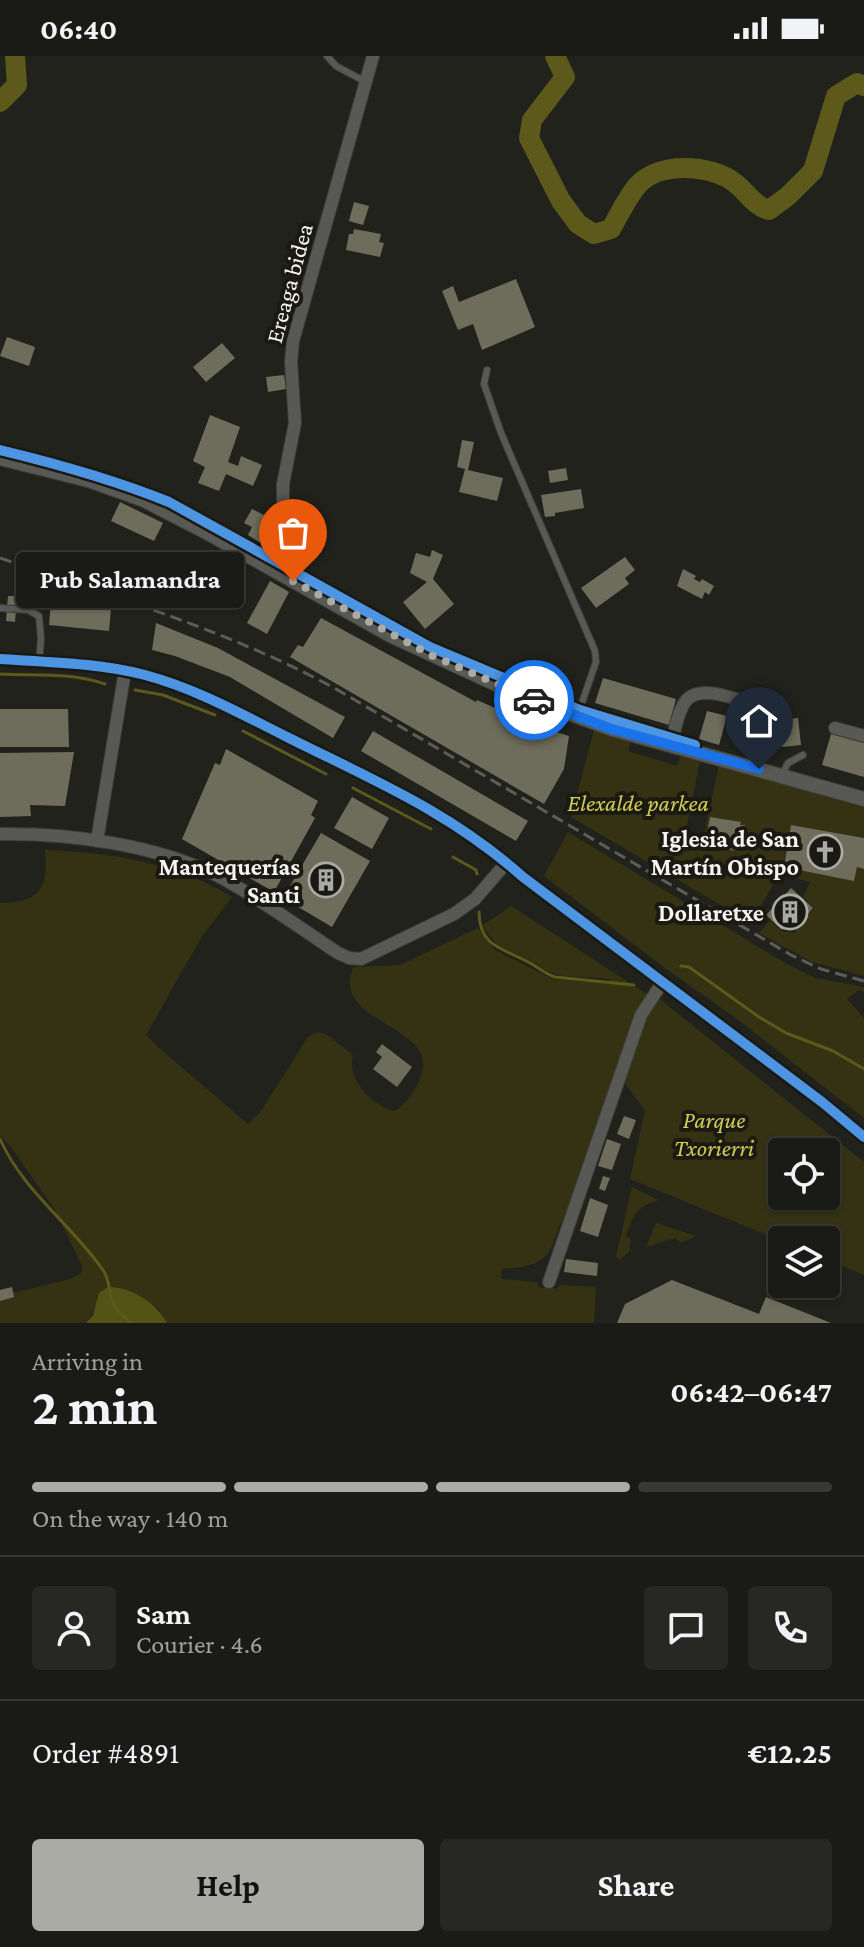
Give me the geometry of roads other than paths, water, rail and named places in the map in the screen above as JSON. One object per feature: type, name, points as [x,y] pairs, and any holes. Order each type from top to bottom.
[{"type":"street","name":"Ereaga bidea","points":[[278,572],[283,553],[283,484],[295,423],[291,362],[293,341],[373,56]]},
{"type":"street","points":[[0,458],[88,480],[144,500],[433,656],[522,696],[577,717],[671,746],[864,799]]},
{"type":"street","points":[[0,659],[125,671],[171,683],[209,697],[377,779],[458,825],[864,1137]]},
{"type":"street","points":[[97,841],[125,671]]},
{"type":"street","points":[[671,746],[685,701],[696,693],[706,692],[759,706]]},
{"type":"street","points":[[835,728],[864,736]]},
{"type":"street","points":[[5,837],[50,835],[97,841],[166,856],[220,877],[338,953],[361,959],[454,914],[475,899],[507,862]]},
{"type":"street","points":[[549,1282],[641,1015],[662,983]]},
{"type":"lane","points":[[327,56],[336,66],[366,82]]},
{"type":"lane","points":[[487,370],[484,384],[501,433],[595,651],[596,662],[577,717]]},
{"type":"lane","points":[[0,608],[28,610],[39,616],[39,662]]},
{"type":"lane","points":[[782,775],[788,763],[803,755]]},
{"type":"waterway","points":[[0,102],[17,85],[15,56]]},
{"type":"waterway","points":[[555,56],[565,77],[532,120],[529,138],[561,201],[578,224],[594,234],[611,229],[626,201],[646,178],[671,169],[699,169],[725,177],[769,210],[813,171],[836,96],[857,83],[864,86]]},
{"type":"waterway","points":[[0,674],[67,676],[105,684]]},
{"type":"waterway","points":[[135,690],[163,695],[215,715]]},
{"type":"waterway","points":[[243,731],[326,774]]},
{"type":"waterway","points":[[353,788],[431,829]]},
{"type":"waterway","points":[[453,857],[476,870],[477,874]]},
{"type":"waterway","points":[[479,912],[480,924],[489,941],[548,974],[634,985]]},
{"type":"waterway","points":[[681,966],[689,967],[786,1033],[833,1051],[864,1069]]},
{"type":"waterway","points":[[0,1139],[21,1175],[103,1270],[114,1305],[130,1323]]},
{"type":"railway","points":[[0,558],[171,616],[296,668],[791,955],[821,969],[864,981]]},
{"type":"place","name":"Pub Salamandra","points":[[293,581]]},
{"type":"place","name":"Iglesia de San Martín Obispo","points":[[825,852]]},
{"type":"place","name":"Mantequerías Santi","points":[[326,880]]},
{"type":"place","name":"Dollaretxe","points":[[790,912]]},
{"type":"park label","name":"Elexalde parkea","points":[[638,802]]},
{"type":"park label","name":"Parque Txorierri","points":[[714,1133]]}]
